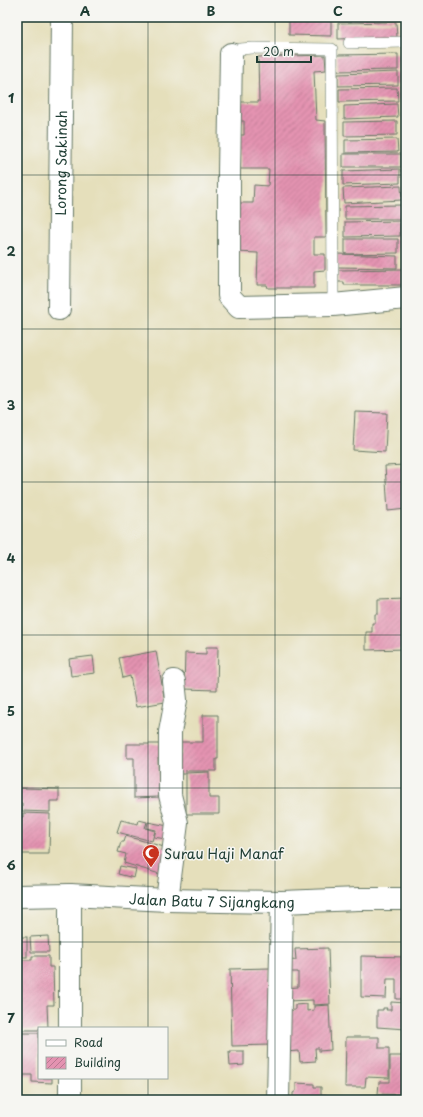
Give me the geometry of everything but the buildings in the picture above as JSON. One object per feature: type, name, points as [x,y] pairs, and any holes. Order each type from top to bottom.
[{"type":"street","name":"Lorong Sakinah","points":[[59,309],[62,17]]},
{"type":"street","points":[[231,54],[229,296],[239,307],[333,305],[406,298]]},
{"type":"street","points":[[167,900],[177,823],[170,795],[170,732],[176,700],[174,681]]},
{"type":"street","points":[[70,895],[70,1027]]},
{"type":"street","name":"Jalan Batu 7 Sijangkang","points":[[17,896],[70,895],[167,900],[282,902],[406,899]]},
{"type":"street","points":[[278,1100],[282,902]]},
{"type":"street","points":[[70,1079],[70,1100]]},
{"type":"lane","points":[[349,43],[406,42]]},
{"type":"lane","points":[[231,54],[240,49],[253,48],[332,50],[333,305]]},
{"type":"place","name":"Surau Haji Manaf","points":[[151,868]]}]
